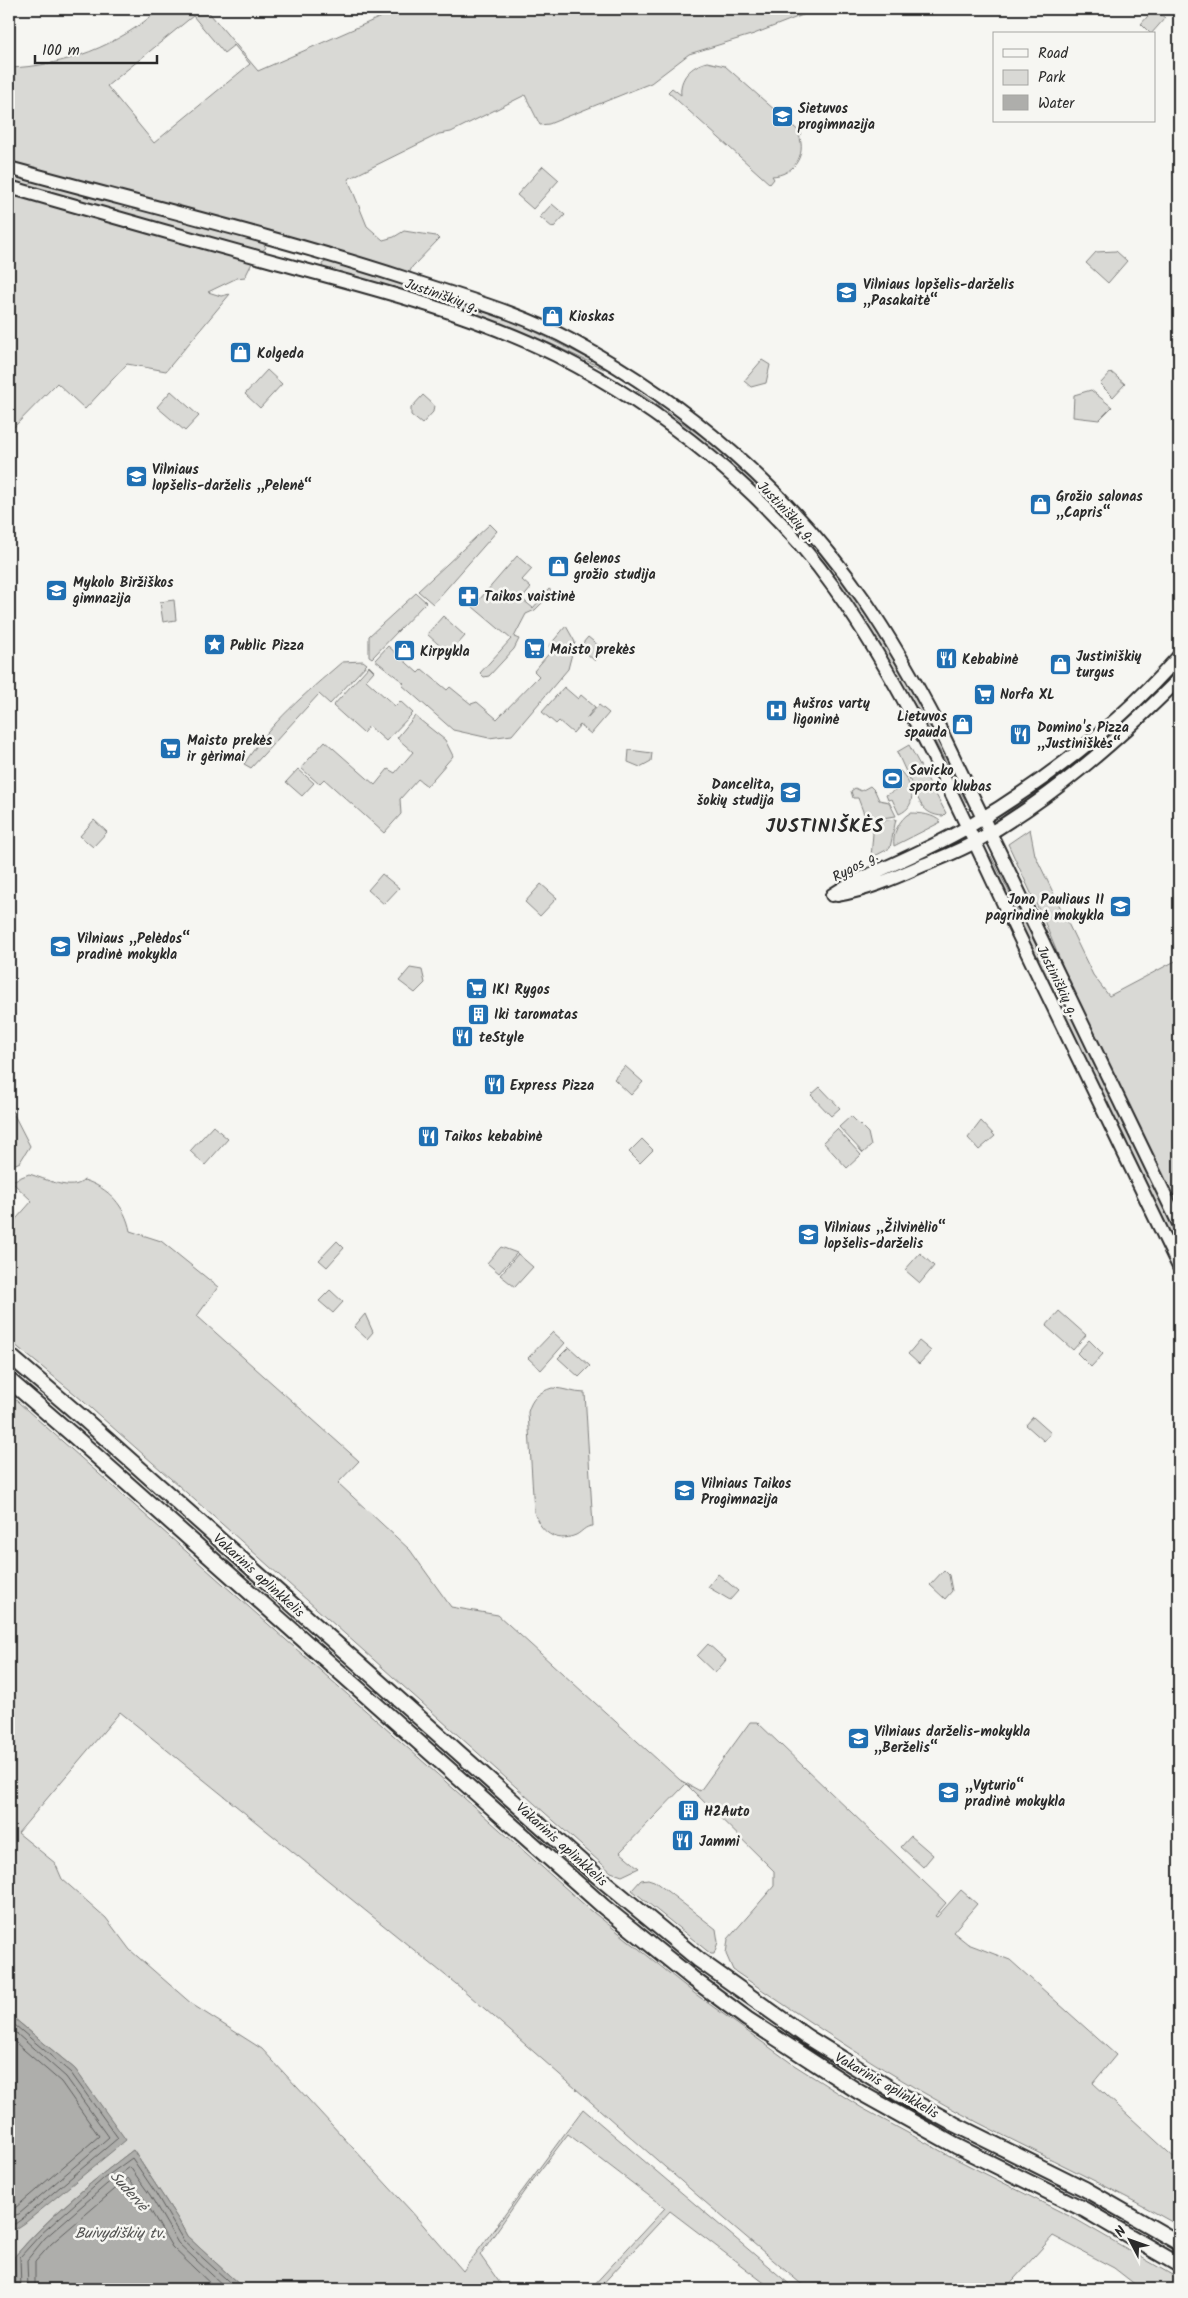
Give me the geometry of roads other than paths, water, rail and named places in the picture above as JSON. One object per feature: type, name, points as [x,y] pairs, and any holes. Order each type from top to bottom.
[{"type":"highway","name":"Vakarinis aplinkkelis","points":[[9,1355],[91,1425],[610,1887],[699,1960],[807,2037],[899,2094],[961,2128],[1085,2189],[1179,2243]]},
{"type":"highway","name":"Vakarinis aplinkkelis","points":[[9,1380],[83,1443],[604,1907],[692,1978],[806,2058],[900,2115],[956,2146],[1085,2210],[1179,2265]]},
{"type":"main road","name":"Justiniškių g.","points":[[9,168],[376,269],[506,311],[572,340],[625,371],[679,409],[736,457],[789,506],[820,541],[866,602],[913,677],[983,817],[1179,1224]]},
{"type":"main road","name":"Justiniškių g.","points":[[9,187],[367,286],[461,316],[556,356],[610,385],[690,440],[727,472],[805,550],[834,587],[890,675],[975,842],[1179,1267]]},
{"type":"main road","points":[[306,270],[312,251]]},
{"type":"main road","name":"Rygos g.","points":[[1179,656],[1116,720],[1053,770],[967,827],[848,885],[832,896],[870,887],[975,842],[990,833],[1082,770],[1123,734],[1179,678]]},
{"type":"water","name":"Buivydiškių tv.","points":[[9,2014],[75,2069],[126,2140],[16,2229],[9,2228]]},
{"type":"water","name":"Buivydiškių tv.","points":[[133,2150],[187,2236],[244,2289],[16,2289],[15,2256],[71,2200]]},
{"type":"place","name":"Sietuvos progimnazija","points":[[782,116]]},
{"type":"place","name":"Vilniaus lopšelis-darželis „Pasakaitė“","points":[[847,292]]},
{"type":"place","name":"Kioskas","points":[[553,316]]},
{"type":"place","name":"Kolgeda","points":[[241,353]]},
{"type":"place","name":"Vilniaus lopšelis-darželis „Pelenė“","points":[[136,477]]},
{"type":"place","name":"Grožio salonas „Capris“","points":[[1040,504]]},
{"type":"place","name":"Gelenos grožio studija","points":[[558,566]]},
{"type":"place","name":"Mykolo Biržiškos gimnazija","points":[[57,590]]},
{"type":"place","name":"Taikos vaistinė","points":[[468,596]]},
{"type":"place","name":"Public Pizza","points":[[214,645]]},
{"type":"place","name":"Maisto prekės","points":[[534,649]]},
{"type":"place","name":"Kirpykla","points":[[404,651]]},
{"type":"place","name":"Kebabinė","points":[[946,659]]},
{"type":"place","name":"Justiniškių turgus","points":[[1060,664]]},
{"type":"place","name":"Norfa XL","points":[[984,694]]},
{"type":"place","name":"Aušros vartų ligoninė","points":[[777,711]]},
{"type":"place","name":"Lietuvos spauda","points":[[963,724]]},
{"type":"place","name":"Domino's Pizza „Justiniškės“","points":[[1021,735]]},
{"type":"place","name":"Maisto prekės ir gėrimai","points":[[171,748]]},
{"type":"place","name":"Savicko sporto klubas","points":[[893,778]]},
{"type":"place","name":"Dancelita, šokių studija","points":[[790,792]]},
{"type":"place","name":"Jono Pauliaus II pagrindinė mokykla","points":[[1120,907]]},
{"type":"place","name":"Vilniaus „Pelėdos“ pradinė mokykla","points":[[61,946]]},
{"type":"place","name":"IKI Rygos","points":[[476,989]]},
{"type":"place","name":"Iki taromatas","points":[[478,1014]]},
{"type":"place","name":"teStyle","points":[[463,1037]]},
{"type":"place","name":"Express Pizza","points":[[494,1085]]},
{"type":"place","name":"Taikos kebabinė","points":[[428,1136]]},
{"type":"place","name":"Vilniaus „Žilvinėlio“ lopšelis-darželis","points":[[808,1235]]},
{"type":"place","name":"Vilniaus Taikos Progimnazija","points":[[685,1491]]},
{"type":"place","name":"Vilniaus darželis-mokykla „Berželis“","points":[[858,1739]]},
{"type":"place","name":"„Vyturio“ pradinė mokykla","points":[[949,1793]]},
{"type":"place","name":"H2Auto","points":[[688,1811]]},
{"type":"place","name":"Jammi","points":[[683,1841]]},
{"type":"district","name":"JUSTINIŠKĖS","points":[[825,825]]},
{"type":"water label","name":"Sudervė","points":[[129,2191]]}]
